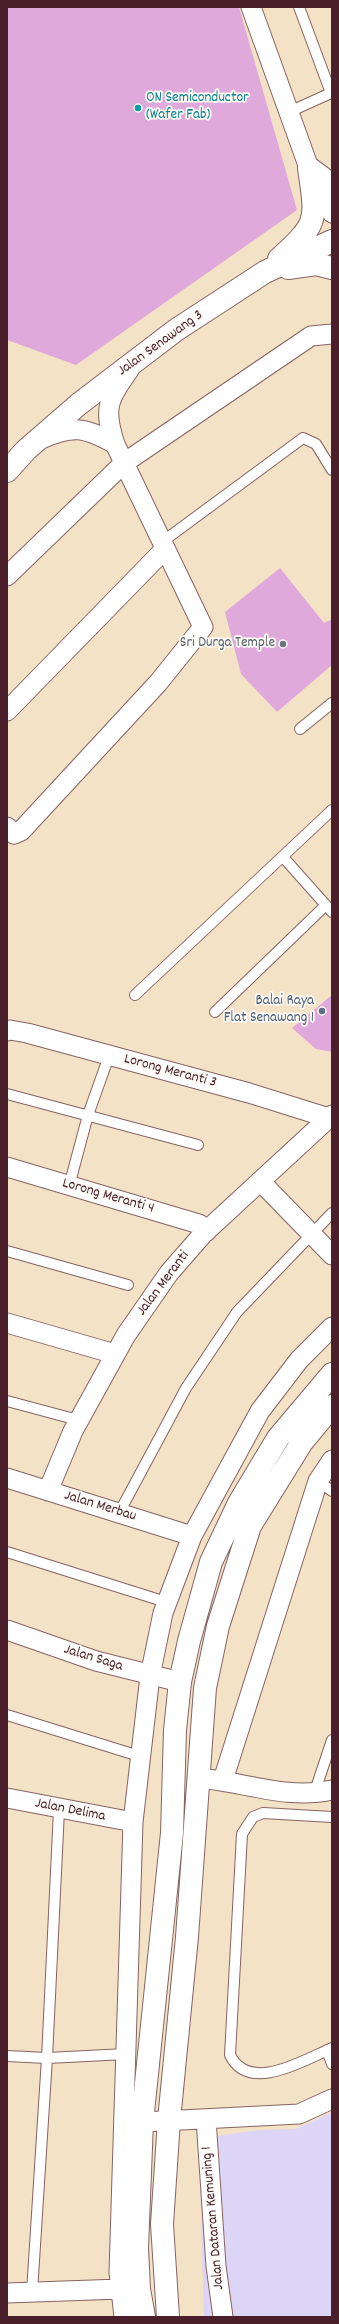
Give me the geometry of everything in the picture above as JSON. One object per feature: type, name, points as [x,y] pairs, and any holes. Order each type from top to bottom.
[{"type":"street","points":[[251,7],[309,168],[332,213]]},
{"type":"street","points":[[309,168],[332,185]]},
{"type":"street","points":[[265,272],[300,240],[312,225],[315,209],[309,168]]},
{"type":"street","name":"Jalan Senawang 3","points":[[7,471],[79,404],[176,330],[265,272],[332,241]]},
{"type":"street","points":[[265,272],[316,264],[332,268]]},
{"type":"street","points":[[7,576],[124,463],[310,336],[332,334]]},
{"type":"street","points":[[7,827],[14,834],[21,831],[158,682],[203,626],[115,444],[108,424],[108,408],[114,391],[133,363]]},
{"type":"street","points":[[39,440],[63,430],[76,429],[93,432],[115,444]]},
{"type":"street","points":[[7,711],[163,545]]},
{"type":"street","name":"Lorong Meranti 3","points":[[9,1030],[330,1117]]},
{"type":"street","name":"Jalan Meranti","points":[[48,1491],[78,1420],[126,1335],[169,1273],[207,1231],[330,1117]]},
{"type":"street","name":"Lorong Meranti 4","points":[[7,1167],[199,1224],[207,1231]]},
{"type":"street","points":[[260,1181],[332,1255]]},
{"type":"street","points":[[7,1323],[115,1354]]},
{"type":"street","points":[[124,2317],[119,2272],[134,1822],[139,1756],[150,1676],[166,1602],[192,1536],[260,1411],[299,1360],[332,1327]]},
{"type":"street","points":[[144,2317],[139,2289],[137,2248],[142,2122],[172,1833],[175,1730],[180,1682],[189,1641],[211,1562],[239,1503],[278,1438],[332,1374]]},
{"type":"street","points":[[168,2317],[162,2224],[169,2120],[187,1937],[205,1688],[218,1626],[250,1526],[302,1442],[332,1406]]},
{"type":"street","points":[[223,1780],[325,1486],[332,1460]]},
{"type":"street","name":"Jalan Merbau","points":[[7,1478],[192,1536]]},
{"type":"street","name":"Jalan Saga","points":[[7,1630],[96,1661],[150,1676],[180,1682]]},
{"type":"street","points":[[199,1778],[223,1780],[288,1794],[323,1792]]},
{"type":"street","name":"Jalan Delima","points":[[7,1798],[59,1810],[134,1822]]},
{"type":"street","points":[[142,2122],[299,2114],[332,2099]]},
{"type":"street","name":"Jalan Dataran Kemuning 1","points":[[206,2119],[216,2266],[224,2317]]},
{"type":"street","points":[[7,2293],[121,2289]]},
{"type":"lane","points":[[289,112],[332,94],[299,7]]},
{"type":"lane","points":[[163,545],[303,438],[316,444],[332,470]]},
{"type":"lane","points":[[300,729],[332,703]]},
{"type":"lane","points":[[136,995],[332,810]]},
{"type":"lane","points":[[215,1012],[329,908],[283,857]]},
{"type":"lane","points":[[69,1186],[88,1115],[109,1056]]},
{"type":"lane","points":[[7,1094],[198,1145]]},
{"type":"lane","points":[[119,1513],[186,1388],[237,1312],[332,1214]]},
{"type":"lane","points":[[7,1251],[128,1285]]},
{"type":"lane","points":[[7,1401],[78,1420]]},
{"type":"lane","points":[[7,1552],[166,1602]]},
{"type":"lane","points":[[7,1715],[139,1756]]},
{"type":"lane","points":[[323,1792],[332,1740]]},
{"type":"lane","points":[[32,2292],[47,2058],[59,1810]]},
{"type":"lane","points":[[332,1817],[263,1813],[253,1817],[242,1834],[230,2055],[234,2064],[241,2070],[254,2073],[285,2070],[329,2049],[332,2064]]},
{"type":"lane","points":[[7,2056],[47,2058],[126,2054]]},
{"type":"shaded area","points":[[332,2112],[332,2317],[204,2317],[200,2178],[201,2138],[259,2130],[296,2129]]},
{"type":"building","name":"ON Semiconductor (Wafer Fab)","points":[[7,7],[239,7],[297,210],[76,365],[7,340]]},
{"type":"building","name":"Sri Durga Temple","points":[[280,568],[324,623],[332,619],[332,665],[277,712],[241,674],[225,612]]},
{"type":"building","name":"Balai Raya Flat Senawang 1","points":[[332,995],[332,1052],[316,1049],[292,1028]]},
{"type":"place","name":"ON Semiconductor (Wafer Fab)","points":[[138,108]]},
{"type":"place","name":"Sri Durga Temple","points":[[283,644]]},
{"type":"place","name":"Balai Raya Flat Senawang 1","points":[[322,1011]]}]
